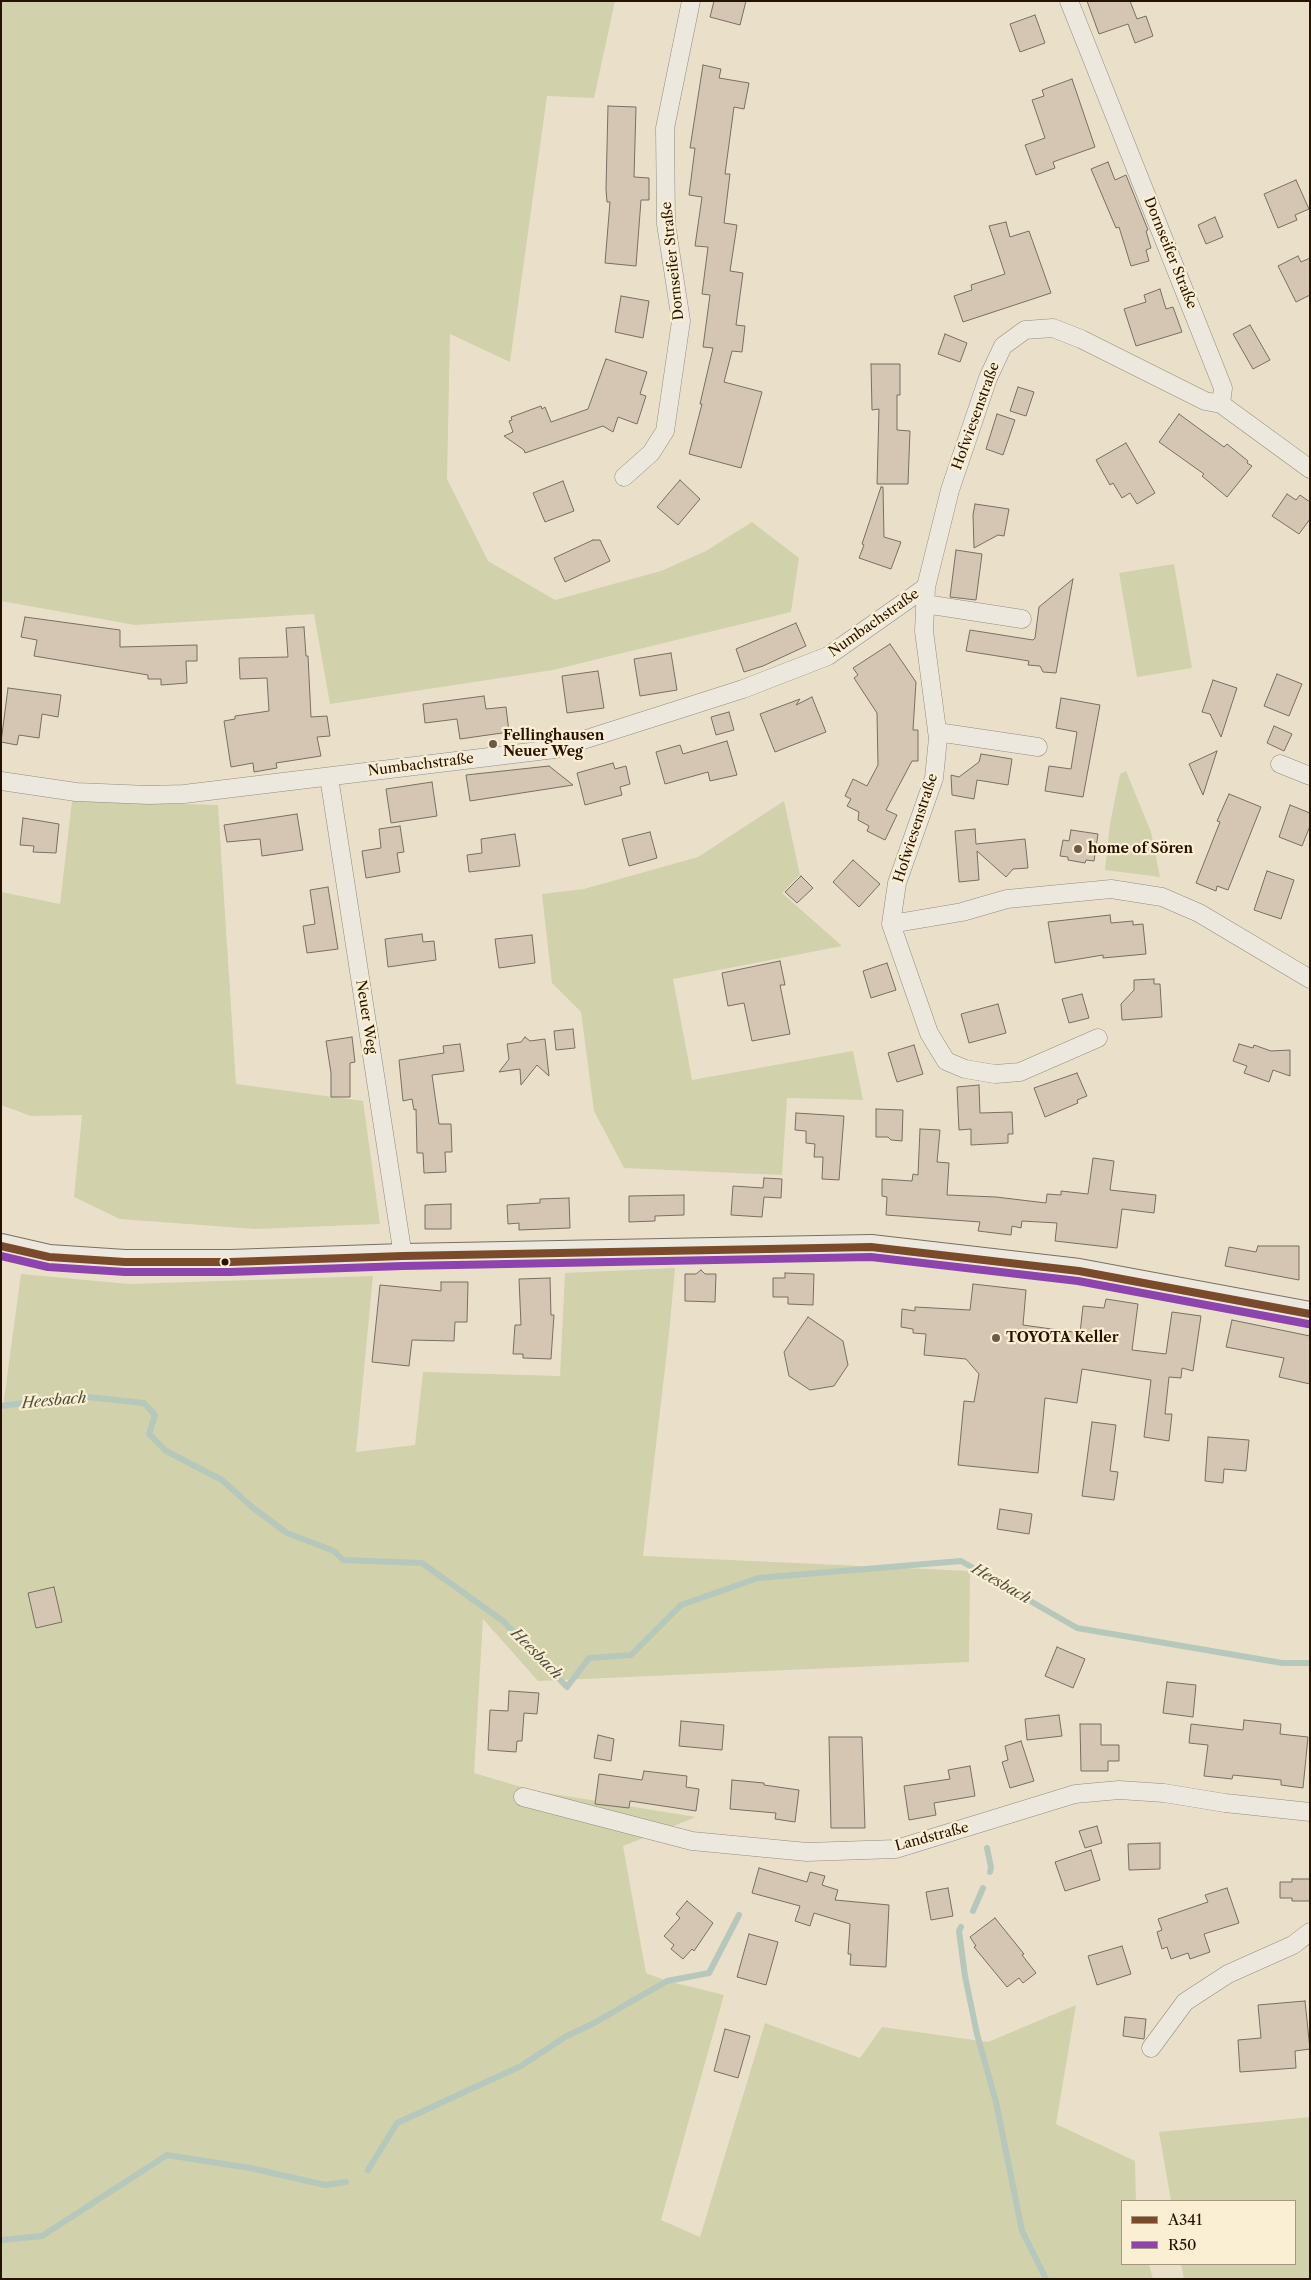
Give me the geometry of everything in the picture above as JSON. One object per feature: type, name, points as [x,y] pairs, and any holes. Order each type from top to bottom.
[{"type":"main road","points":[[1,1246],[49,1256],[125,1262],[230,1262],[403,1256],[872,1247],[1079,1270],[1310,1314]]},
{"type":"street","name":"Dornseifer Straße","points":[[624,477],[651,453],[664,431],[681,321],[666,224],[665,128],[691,1]]},
{"type":"street","name":"Dornseifer Straße","points":[[1070,1],[1224,388],[1221,404]]},
{"type":"street","name":"Hofwiesenstraße","points":[[891,924],[897,883],[934,778],[937,732],[924,631],[926,596],[950,490],[988,378],[1003,346],[1025,330],[1053,328],[1081,339],[1204,401],[1221,404]]},
{"type":"street","points":[[1221,404],[1310,469]]},
{"type":"street","points":[[926,596],[1022,619]]},
{"type":"street","name":"Numbachstraße","points":[[1,781],[76,792],[149,795],[184,794],[555,749],[743,689],[828,656],[926,596]]},
{"type":"street","points":[[937,732],[1038,748]]},
{"type":"street","points":[[1280,764],[1310,776]]},
{"type":"street","name":"Neuer Weg","points":[[329,777],[403,1256]]},
{"type":"street","points":[[1098,1038],[1020,1072],[995,1074],[965,1070],[946,1061],[929,1034],[891,924],[962,912],[1007,899],[1111,889],[1162,897],[1199,913],[1310,980]]},
{"type":"street","name":"Landstraße","points":[[523,1797],[692,1841],[808,1852],[896,1849],[1075,1794],[1119,1790],[1164,1793],[1225,1803],[1310,1812]]},
{"type":"street","points":[[1151,2048],[1185,2002],[1228,1974],[1293,1944],[1310,1932]]},
{"type":"green space","points":[[1,1],[615,1],[594,98],[547,96],[510,362],[450,334],[447,479],[488,561],[555,600],[661,571],[706,551],[752,522],[799,558],[791,612],[553,670],[330,704],[314,614],[135,625],[1,601]]},
{"type":"green space","points":[[1174,564],[1192,668],[1137,677],[1119,573]]},
{"type":"green space","points":[[1126,771],[1151,832],[1160,877],[1105,870],[1110,824],[1120,774]]},
{"type":"green space","points":[[72,801],[218,805],[236,1084],[363,1101],[380,1224],[255,1229],[120,1219],[74,1197],[82,1115],[31,1116],[1,1105],[1,892],[60,904]]},
{"type":"green space","points":[[784,801],[800,875],[782,893],[842,946],[673,979],[692,1080],[853,1051],[863,1100],[787,1098],[782,1175],[624,1168],[594,1111],[581,1012],[552,983],[542,894],[584,889],[698,857]]},
{"type":"green space","points":[[675,1268],[643,1556],[970,1571],[969,1662],[538,1681],[483,1619],[474,1773],[535,1791],[696,1817],[623,1846],[646,1973],[667,1981],[724,1995],[661,2220],[700,2237],[765,2023],[860,2058],[882,2027],[988,2042],[1076,2005],[1056,2124],[1135,2161],[1136,2200],[1121,2200],[1121,2265],[1149,2265],[1153,2279],[1,2279],[1,1422],[21,1274],[129,1284],[373,1276],[356,1452],[415,1445],[423,1372],[560,1376],[565,1273]]},
{"type":"green space","points":[[1310,2117],[1310,2279],[1184,2279],[1181,2265],[1296,2265],[1296,2200],[1171,2200],[1159,2132]]},
{"type":"building","points":[[714,1],[746,1],[740,25],[710,17]]},
{"type":"building","points":[[1087,1],[1130,1],[1137,19],[1146,16],[1153,36],[1135,43],[1128,24],[1099,34]]},
{"type":"building","points":[[1035,15],[1045,43],[1020,52],[1010,24]]},
{"type":"building","points":[[703,65],[721,69],[719,78],[749,83],[744,109],[734,107],[725,174],[730,174],[724,223],[737,225],[730,271],[743,273],[736,325],[745,326],[742,352],[732,351],[724,382],[762,392],[741,468],[689,454],[702,404],[700,404],[713,348],[703,347],[710,295],[702,294],[708,247],[695,246],[702,197],[689,195],[695,148],[690,148]]},
{"type":"building","points":[[1072,79],[1095,147],[1053,162],[1055,168],[1036,175],[1025,145],[1045,138],[1032,100],[1044,96],[1042,90]]},
{"type":"building","points":[[608,106],[636,107],[634,177],[649,178],[649,200],[641,200],[636,266],[605,263],[610,202],[607,202],[606,189]]},
{"type":"building","points":[[1108,162],[1115,180],[1126,175],[1148,230],[1146,231],[1151,248],[1146,250],[1149,261],[1131,266],[1119,227],[1116,228],[1091,169]]},
{"type":"building","points":[[1296,180],[1309,209],[1295,215],[1297,220],[1278,228],[1264,194]]},
{"type":"building","points":[[1215,217],[1223,237],[1206,244],[1198,225]]},
{"type":"building","points":[[1006,222],[1010,237],[1029,231],[1051,293],[963,322],[954,296],[972,290],[971,285],[1005,274],[989,226]]},
{"type":"building","points":[[1298,256],[1301,262],[1310,258],[1310,295],[1296,302],[1278,266]]},
{"type":"building","points":[[1160,289],[1166,309],[1173,307],[1182,332],[1136,346],[1124,309],[1146,302],[1144,295]]},
{"type":"building","points":[[621,296],[649,301],[643,338],[615,332]]},
{"type":"building","points":[[1250,325],[1270,360],[1253,369],[1233,334]]},
{"type":"building","points":[[945,334],[967,343],[960,362],[938,354]]},
{"type":"building","points":[[606,359],[647,372],[640,394],[646,396],[637,424],[618,417],[613,432],[603,426],[525,453],[524,450],[504,436],[513,432],[509,421],[512,420],[511,417],[541,406],[542,409],[545,407],[551,422],[588,409]]},
{"type":"building","points":[[871,364],[900,364],[900,395],[897,395],[897,430],[910,431],[908,484],[877,484],[879,409],[872,410]]},
{"type":"building","points":[[1018,387],[1034,392],[1026,416],[1010,411]]},
{"type":"building","points":[[997,414],[1015,420],[1003,455],[986,449]]},
{"type":"building","points":[[1179,414],[1224,447],[1227,444],[1252,466],[1227,497],[1202,476],[1204,474],[1159,442]]},
{"type":"building","points":[[1126,443],[1155,493],[1137,504],[1130,493],[1122,498],[1113,483],[1110,485],[1096,460]]},
{"type":"building","points":[[680,480],[700,499],[678,525],[657,507]]},
{"type":"building","points":[[563,481],[574,511],[545,522],[533,493]]},
{"type":"building","points":[[881,487],[883,487],[884,537],[901,542],[891,569],[859,558]]},
{"type":"building","points":[[1287,494],[1296,500],[1300,495],[1310,502],[1310,519],[1299,534],[1272,516]]},
{"type":"building","points":[[975,504],[1009,509],[1004,536],[998,535],[974,548],[973,515]]},
{"type":"building","points":[[593,540],[600,540],[610,561],[565,582],[554,558]]},
{"type":"building","points":[[956,550],[982,554],[976,600],[950,597]]},
{"type":"building","points":[[1073,579],[1056,673],[1043,672],[1040,666],[1028,665],[1029,661],[966,651],[970,630],[1033,640],[1035,638],[1039,607]]},
{"type":"building","points":[[25,617],[120,630],[120,647],[197,645],[197,661],[186,661],[187,683],[161,685],[161,679],[148,679],[148,675],[34,656],[37,640],[21,637]]},
{"type":"building","points":[[796,623],[806,646],[763,666],[744,672],[736,649]]},
{"type":"building","points":[[304,627],[306,656],[308,656],[311,717],[327,716],[330,736],[317,737],[321,756],[276,763],[277,768],[254,772],[253,763],[231,767],[224,721],[235,719],[235,716],[269,711],[267,678],[240,679],[239,658],[288,657],[286,628]]},
{"type":"building","points":[[890,644],[916,682],[913,730],[918,730],[918,761],[912,761],[886,810],[897,815],[885,840],[867,831],[869,826],[858,820],[859,812],[847,806],[851,799],[845,796],[853,779],[867,786],[878,765],[877,713],[854,678],[858,675],[853,668]]},
{"type":"building","points":[[671,653],[677,690],[640,696],[634,659]]},
{"type":"building","points":[[598,671],[604,708],[567,713],[562,676]]},
{"type":"building","points":[[1277,674],[1302,684],[1289,716],[1264,706]]},
{"type":"building","points":[[1213,680],[1237,688],[1221,737],[1210,714],[1202,712]]},
{"type":"building","points":[[8,688],[61,695],[58,717],[42,714],[39,738],[19,735],[17,745],[1,742]]},
{"type":"building","points":[[484,696],[486,709],[506,707],[509,732],[460,739],[457,719],[425,723],[423,704]]},
{"type":"building","points":[[812,697],[826,732],[775,752],[760,714],[800,699],[796,705]]},
{"type":"building","points":[[1061,698],[1100,705],[1083,797],[1045,791],[1049,766],[1071,769],[1077,732],[1056,728]]},
{"type":"building","points":[[729,712],[734,730],[716,735],[711,717]]},
{"type":"building","points":[[1274,726],[1292,734],[1284,751],[1267,743]]},
{"type":"building","points":[[727,741],[737,775],[710,781],[708,772],[665,784],[656,752],[680,745],[683,754]]},
{"type":"building","points":[[1217,751],[1203,795],[1189,764]]},
{"type":"building","points":[[981,754],[1012,759],[1008,785],[977,780],[974,799],[952,795],[951,775],[959,777],[979,762]]},
{"type":"building","points":[[613,763],[615,769],[626,766],[630,784],[620,787],[622,795],[585,805],[577,773]]},
{"type":"building","points":[[549,766],[573,785],[470,801],[466,775]]},
{"type":"building","points":[[432,782],[437,816],[391,823],[386,789]]},
{"type":"building","points":[[1229,794],[1261,807],[1228,890],[1217,886],[1216,891],[1196,883],[1220,822],[1217,821]]},
{"type":"building","points":[[1290,805],[1310,813],[1310,826],[1302,846],[1279,837]]},
{"type":"building","points":[[297,814],[303,850],[262,856],[260,839],[227,842],[224,825]]},
{"type":"building","points":[[23,818],[59,824],[56,853],[33,852],[34,846],[20,845]]},
{"type":"building","points":[[400,826],[404,852],[397,853],[400,872],[366,878],[362,851],[381,848],[379,829]]},
{"type":"building","points":[[975,829],[976,844],[1025,839],[1028,868],[1013,869],[1006,877],[977,851],[979,880],[959,882],[955,831]]},
{"type":"building","name":"home of Sören","points":[[1071,830],[1098,834],[1094,861],[1086,860],[1085,863],[1068,860],[1068,857],[1060,856],[1063,840],[1069,841]]},
{"type":"building","points":[[650,832],[657,858],[629,866],[622,839]]},
{"type":"building","points":[[515,834],[520,866],[469,872],[467,855],[482,853],[481,839]]},
{"type":"building","points":[[853,860],[880,884],[859,907],[833,882]]},
{"type":"building","points":[[1267,871],[1294,880],[1281,919],[1254,910]]},
{"type":"building","points":[[801,876],[813,888],[797,903],[785,892]]},
{"type":"building","points":[[328,887],[338,949],[307,953],[303,926],[315,924],[310,890]]},
{"type":"building","points":[[1110,915],[1111,923],[1133,921],[1133,925],[1143,924],[1146,954],[1103,958],[1103,955],[1055,963],[1048,922]]},
{"type":"building","points":[[422,934],[423,942],[434,941],[436,960],[388,967],[385,939]]},
{"type":"building","points":[[532,935],[535,963],[499,968],[495,939]]},
{"type":"building","points":[[780,961],[785,985],[780,985],[790,1034],[752,1041],[744,1003],[728,1006],[722,973]]},
{"type":"building","points":[[887,963],[896,990],[871,998],[863,971]]},
{"type":"building","points":[[1154,979],[1154,984],[1160,984],[1162,1017],[1122,1020],[1121,1004],[1134,990],[1134,980]]},
{"type":"building","points":[[1082,994],[1089,1018],[1069,1023],[1062,999]]},
{"type":"building","points":[[998,1004],[1006,1033],[969,1043],[961,1014]]},
{"type":"building","points":[[573,1029],[575,1048],[556,1050],[554,1031]]},
{"type":"building","points":[[352,1037],[355,1062],[350,1063],[350,1097],[331,1097],[331,1073],[326,1041]]},
{"type":"building","points":[[525,1037],[530,1041],[545,1039],[549,1076],[537,1065],[521,1085],[520,1069],[499,1072],[509,1059],[507,1044],[521,1042]]},
{"type":"building","points":[[460,1044],[464,1071],[432,1075],[439,1124],[451,1124],[452,1152],[445,1152],[446,1172],[424,1173],[423,1153],[417,1153],[416,1109],[414,1110],[412,1099],[403,1101],[399,1060],[444,1053],[443,1046]]},
{"type":"building","points":[[1239,1044],[1253,1048],[1254,1045],[1271,1051],[1290,1050],[1290,1076],[1273,1070],[1269,1082],[1244,1073],[1247,1066],[1233,1061]]},
{"type":"building","points":[[914,1045],[923,1074],[897,1082],[888,1053]]},
{"type":"building","points":[[1077,1073],[1087,1096],[1077,1100],[1078,1103],[1045,1117],[1034,1088]]},
{"type":"building","points":[[979,1085],[980,1113],[1012,1112],[1013,1134],[1008,1134],[1008,1143],[971,1145],[971,1129],[959,1130],[957,1087]]},
{"type":"building","points":[[876,1109],[903,1110],[902,1141],[891,1140],[888,1137],[876,1137]]},
{"type":"building","points":[[796,1113],[844,1116],[839,1180],[822,1179],[823,1157],[814,1157],[815,1144],[806,1143],[806,1131],[795,1130]]},
{"type":"building","points":[[920,1129],[940,1130],[937,1162],[949,1163],[947,1195],[996,1197],[1046,1203],[1047,1194],[1061,1195],[1061,1191],[1088,1194],[1093,1158],[1114,1161],[1110,1190],[1156,1195],[1154,1213],[1122,1209],[1117,1248],[1055,1241],[1057,1223],[1022,1221],[1021,1228],[1012,1226],[1011,1235],[978,1231],[980,1222],[886,1215],[887,1197],[882,1196],[882,1179],[912,1181],[913,1174],[918,1175]]},
{"type":"building","points":[[764,1178],[782,1179],[781,1198],[764,1197],[762,1217],[731,1215],[733,1186],[763,1188]]},
{"type":"building","points":[[684,1195],[684,1215],[655,1216],[655,1221],[629,1222],[629,1196]]},
{"type":"building","points":[[569,1198],[570,1228],[519,1230],[519,1223],[508,1224],[507,1205],[540,1203],[540,1199]]},
{"type":"building","points":[[451,1204],[451,1229],[425,1229],[425,1205]]},
{"type":"building","points":[[1258,1246],[1299,1246],[1299,1280],[1225,1266],[1229,1247],[1256,1252]]},
{"type":"building","points":[[701,1270],[705,1274],[716,1274],[715,1302],[685,1301],[685,1274],[696,1274]]},
{"type":"building","points":[[785,1273],[814,1274],[813,1305],[788,1304],[788,1297],[773,1297],[773,1278],[785,1278]]},
{"type":"building","points":[[550,1278],[551,1315],[554,1315],[551,1359],[523,1358],[523,1354],[513,1354],[515,1325],[521,1325],[519,1279]]},
{"type":"building","points":[[441,1282],[468,1282],[467,1322],[455,1322],[454,1341],[412,1340],[409,1366],[372,1362],[380,1285],[441,1291]]},
{"type":"building","points":[[973,1284],[1026,1290],[1023,1325],[1080,1333],[1083,1306],[1104,1308],[1106,1299],[1138,1304],[1132,1350],[1166,1354],[1172,1312],[1201,1316],[1193,1371],[1182,1368],[1181,1378],[1169,1377],[1165,1414],[1172,1414],[1169,1441],[1144,1437],[1151,1380],[1082,1369],[1077,1403],[1045,1398],[1038,1473],[958,1465],[964,1401],[974,1402],[979,1374],[966,1359],[924,1355],[926,1334],[913,1333],[913,1329],[901,1327],[902,1309],[915,1311],[915,1307],[970,1310]]},
{"type":"building","points":[[808,1317],[843,1341],[848,1365],[834,1386],[810,1390],[789,1376],[784,1352]]},
{"type":"building","points":[[1232,1320],[1310,1336],[1310,1384],[1279,1377],[1284,1358],[1226,1347]]},
{"type":"building","points":[[1092,1422],[1116,1425],[1110,1471],[1118,1472],[1114,1500],[1082,1496]]},
{"type":"building","points":[[1208,1437],[1249,1440],[1246,1471],[1224,1469],[1223,1483],[1205,1481]]},
{"type":"building","points":[[1000,1509],[1032,1514],[1029,1534],[997,1529]]},
{"type":"building","points":[[54,1587],[62,1622],[36,1628],[28,1593]]},
{"type":"building","points":[[1057,1647],[1085,1659],[1073,1688],[1045,1676]]},
{"type":"building","points":[[1167,1682],[1196,1685],[1193,1717],[1163,1713]]},
{"type":"building","points":[[509,1691],[539,1693],[537,1714],[524,1713],[522,1741],[517,1741],[516,1752],[488,1750],[490,1710],[508,1711]]},
{"type":"building","points":[[1059,1715],[1062,1736],[1027,1740],[1025,1719]]},
{"type":"building","points":[[1244,1720],[1281,1724],[1280,1734],[1308,1737],[1303,1788],[1281,1785],[1281,1780],[1233,1775],[1232,1779],[1204,1776],[1208,1745],[1189,1743],[1191,1724],[1243,1730]]},
{"type":"building","points":[[681,1721],[724,1725],[722,1750],[679,1746]]},
{"type":"building","points":[[1080,1724],[1101,1724],[1101,1745],[1119,1745],[1119,1761],[1108,1761],[1108,1771],[1081,1771]]},
{"type":"building","points":[[598,1735],[614,1739],[611,1761],[594,1758]]},
{"type":"building","points":[[829,1737],[862,1737],[865,1828],[831,1828]]},
{"type":"building","points":[[1021,1741],[1034,1781],[1010,1788],[1002,1762],[1008,1760],[1005,1746]]},
{"type":"building","points":[[970,1766],[975,1796],[934,1803],[936,1815],[909,1820],[904,1786],[950,1779],[948,1770]]},
{"type":"building","points":[[644,1771],[687,1776],[686,1787],[699,1789],[696,1811],[630,1801],[629,1808],[595,1804],[599,1774],[642,1780]]},
{"type":"building","points":[[732,1780],[764,1783],[764,1785],[799,1790],[795,1822],[775,1819],[776,1813],[730,1809]]},
{"type":"building","points":[[1097,1826],[1102,1843],[1085,1848],[1079,1831]]},
{"type":"building","points":[[1160,1843],[1160,1869],[1129,1870],[1128,1844]]},
{"type":"building","points":[[1091,1850],[1100,1880],[1065,1891],[1055,1862]]},
{"type":"building","points":[[759,1868],[807,1882],[810,1872],[825,1876],[822,1885],[838,1890],[835,1900],[889,1905],[886,1967],[850,1965],[851,1954],[848,1954],[850,1924],[814,1913],[810,1926],[795,1921],[800,1906],[752,1893]]},
{"type":"building","points":[[1292,1879],[1310,1879],[1310,1901],[1292,1901],[1292,1898],[1280,1898],[1280,1882],[1292,1882]]},
{"type":"building","points":[[948,1888],[953,1916],[931,1920],[926,1892]]},
{"type":"building","points":[[1227,1888],[1239,1923],[1204,1934],[1210,1952],[1190,1959],[1188,1953],[1171,1959],[1167,1947],[1162,1949],[1157,1932],[1162,1930],[1158,1919],[1208,1902],[1205,1895]]},
{"type":"building","points":[[687,1901],[713,1923],[694,1951],[692,1949],[683,1959],[671,1949],[674,1945],[664,1936],[680,1918],[676,1914]]},
{"type":"building","points":[[995,1918],[1024,1954],[1022,1955],[1036,1973],[1023,1983],[1019,1978],[1007,1987],[974,1947],[976,1946],[970,1937]]},
{"type":"building","points":[[749,1934],[778,1942],[766,1985],[737,1977]]},
{"type":"building","points":[[1122,1946],[1131,1974],[1097,1985],[1088,1956]]},
{"type":"building","points":[[1305,2001],[1310,2049],[1295,2051],[1296,2068],[1240,2072],[1238,2040],[1261,2038],[1258,2005]]},
{"type":"building","points":[[1125,2017],[1146,2019],[1144,2039],[1123,2036]]},
{"type":"building","points":[[725,2029],[750,2036],[738,2078],[714,2071]]},
{"type":"waterway","name":"Heesbach","points":[[1,1406],[78,1396],[144,1403],[155,1415],[149,1434],[166,1451],[222,1480],[252,1507],[287,1533],[334,1551],[343,1560],[422,1563],[503,1621],[567,1687],[589,1658],[631,1655],[681,1605],[758,1578],[961,1561],[1077,1628],[1282,1663],[1310,1663]]},
{"type":"waterway","points":[[987,1848],[991,1867],[990,1872]]},
{"type":"waterway","points":[[973,1911],[983,1888]]},
{"type":"waterway","points":[[368,2170],[397,2123],[521,2066],[565,2037],[594,2023],[667,1981],[709,1973],[739,1915]]},
{"type":"waterway","points":[[961,1927],[959,1931],[965,1976],[977,2034],[996,2102],[1022,2231],[1046,2279]]},
{"type":"waterway","points":[[1,2240],[42,2236],[167,2155],[250,2168],[325,2185],[346,2182]]},
{"type":"transit line","name":"A341","points":[[1,1246],[49,1257],[125,1262],[230,1262],[403,1256],[871,1247],[1079,1271],[1310,1314]]},
{"type":"transit line","name":"R50","points":[[1,1256],[48,1267],[125,1272],[230,1272],[403,1266],[871,1257],[1078,1281],[1308,1324]]},
{"type":"place","name":"Fellinghausen Neuer Weg","points":[[493,744]]},
{"type":"place","name":"home of Sören","points":[[1078,849]]},
{"type":"place","name":"TOYOTA Keller","points":[[996,1338]]}]
